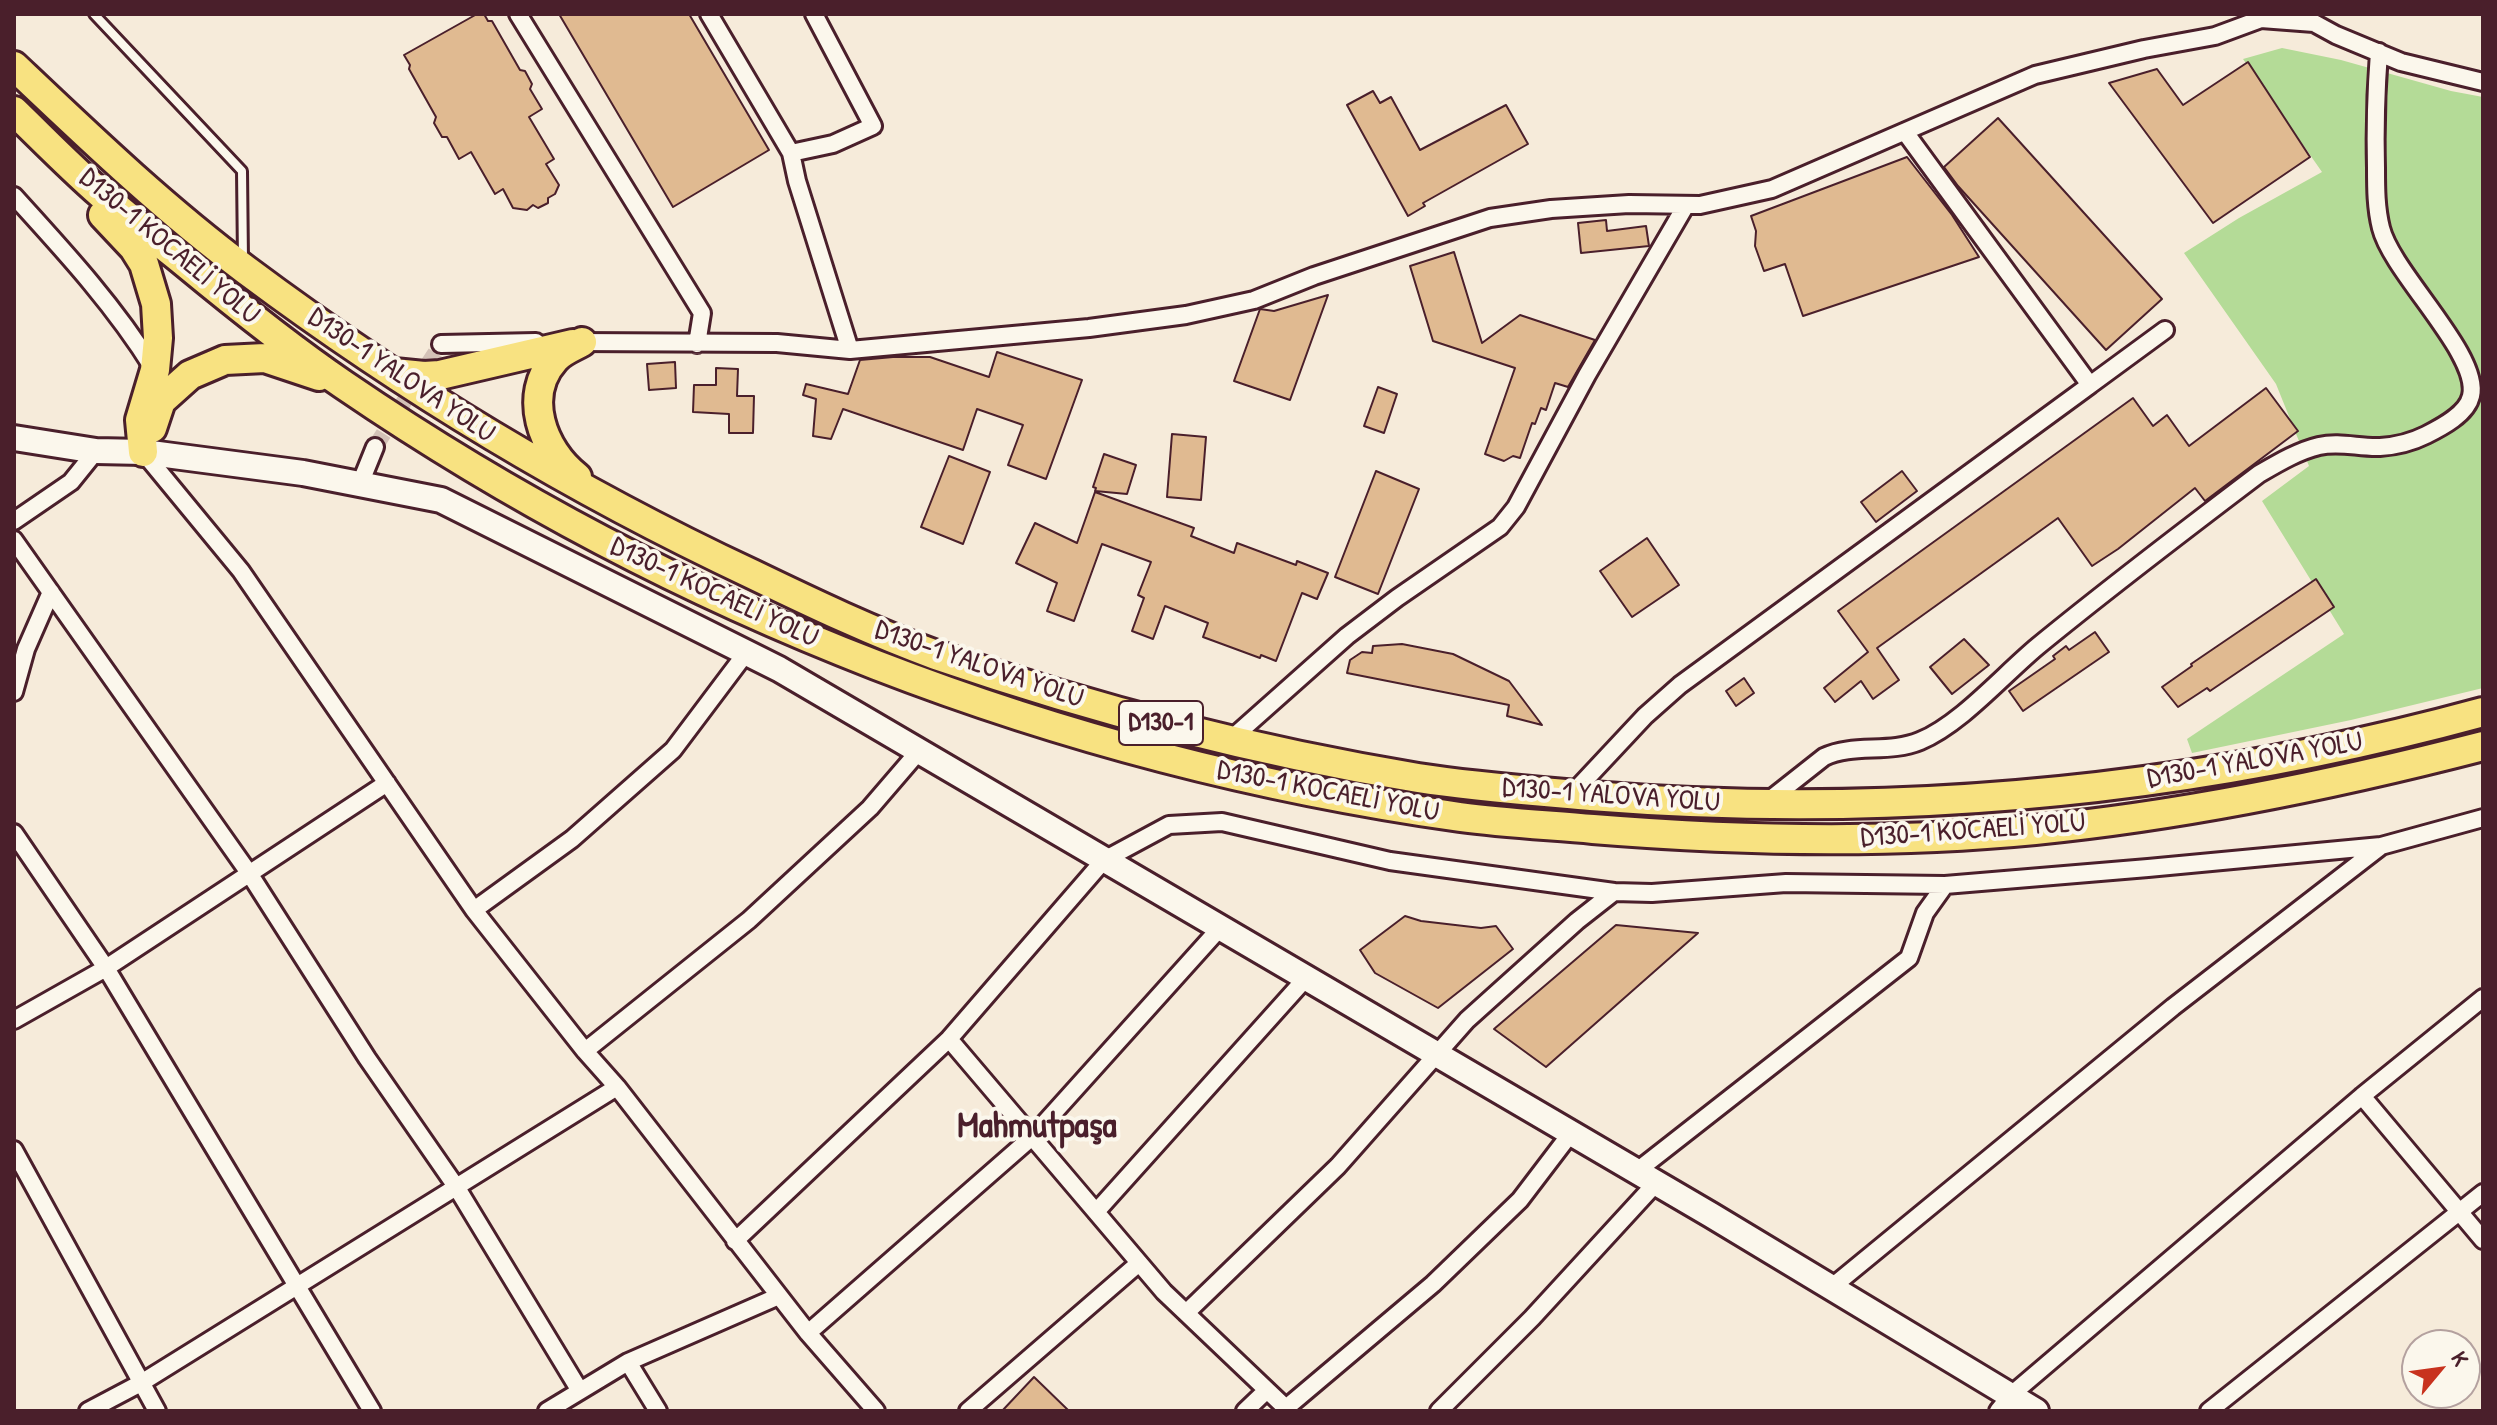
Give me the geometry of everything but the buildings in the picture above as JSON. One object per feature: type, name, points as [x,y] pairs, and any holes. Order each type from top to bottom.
[{"type":"highway","name":"D130-1 YALOVA YOLU","points":[[14,66],[153,195],[244,268],[393,373],[524,456],[612,504],[798,596],[879,632],[936,655],[1132,715],[1230,740],[1419,778],[1490,788],[1684,803],[1764,805],[1900,804],[2116,786],[2204,773],[2374,740],[2483,712]]},
{"type":"highway","name":"D130-1 KOCAELİ YOLU","points":[[14,111],[101,195],[241,308],[341,383],[456,457],[619,551],[709,595],[907,678],[1072,734],[1204,768],[1312,791],[1462,817],[1652,834],[1739,838],[1899,838],[2028,831],[2194,809],[2380,772],[2483,746]]},
{"type":"highway","points":[[14,121],[134,248],[144,264],[156,304],[158,338],[155,370],[140,420],[143,452]]},
{"type":"highway","points":[[393,373],[440,375],[582,342]]},
{"type":"highway","points":[[582,342],[554,360],[539,389],[537,410],[554,451],[569,470],[612,504]]},
{"type":"highway","points":[[143,452],[161,401],[190,375],[225,360],[265,358],[341,383]]},
{"type":"main road","points":[[15,437],[96,451],[143,452],[303,473],[441,500],[779,669],[1832,1287],[2005,1403],[2036,1411]]},
{"type":"street","points":[[518,14],[702,313],[697,344]]},
{"type":"street","points":[[709,14],[791,153],[850,350]]},
{"type":"street","points":[[791,153],[833,144],[873,126],[814,14]]},
{"type":"street","points":[[441,344],[777,343],[850,350],[1089,328],[1186,315],[1254,300],[1314,276],[1490,218],[1551,209],[1629,204],[1700,205],[1772,189],[2035,75],[2215,36],[2261,19],[2311,18],[2336,35],[2401,62],[2483,82]]},
{"type":"street","points":[[1764,805],[1824,757],[1835,752],[1902,747],[1921,741],[1950,722],[2049,637],[2224,500],[2280,462],[2321,445],[2378,447],[2405,443],[2427,435],[2458,416],[2471,398],[2472,383],[2467,369],[2454,343],[2390,250],[2381,230],[2376,200],[2374,109],[2379,52]]},
{"type":"street","points":[[1905,132],[2090,385]]},
{"type":"street","points":[[14,196],[82,270],[129,329],[155,370]]},
{"type":"street","points":[[1230,740],[1347,636],[1500,527],[1516,507],[1587,375],[1686,205]]},
{"type":"street","points":[[1572,794],[1645,716],[1680,685],[2165,330]]},
{"type":"street","points":[[360,484],[375,447]]},
{"type":"street","points":[[14,521],[71,482],[96,451]]},
{"type":"street","points":[[143,452],[241,571],[474,910],[617,1087],[808,1333],[876,1411]]},
{"type":"street","points":[[14,540],[249,873],[367,1058],[457,1188],[580,1391]]},
{"type":"street","points":[[14,692],[26,649],[51,592]]},
{"type":"street","points":[[474,910],[572,839],[673,750],[746,653]]},
{"type":"street","points":[[585,1051],[749,920],[870,808],[919,751]]},
{"type":"street","points":[[2380,772],[2483,757]]},
{"type":"street","points":[[14,1020],[106,968],[387,783]]},
{"type":"street","points":[[735,1241],[949,1039],[1104,860],[1169,825],[1222,822],[1390,861],[1614,892],[1652,893],[1786,883],[1945,885],[2164,867],[2381,846],[2483,818]]},
{"type":"street","points":[[14,833],[106,968],[372,1411]]},
{"type":"street","points":[[1832,1287],[2173,1007],[2381,846]]},
{"type":"street","points":[[1440,1411],[1532,1318],[1647,1177],[1909,958],[1925,913],[1945,885]]},
{"type":"street","points":[[1186,1313],[1338,1166],[1467,1020],[1577,921],[1614,892]]},
{"type":"street","points":[[808,1333],[1032,1137],[1220,928]]},
{"type":"street","points":[[1096,1212],[1306,978]]},
{"type":"street","points":[[2005,1403],[2362,1096],[2483,998]]},
{"type":"street","points":[[949,1039],[1164,1292],[1287,1410],[1433,1284],[1520,1200],[1571,1133]]},
{"type":"street","points":[[88,1411],[141,1383],[617,1087]]},
{"type":"street","points":[[2362,1096],[2483,1240]]},
{"type":"street","points":[[14,1150],[157,1411]]},
{"type":"street","points":[[2209,1411],[2483,1193]]},
{"type":"street","points":[[968,1411],[1139,1263]]},
{"type":"street","points":[[547,1411],[628,1362],[779,1296]]},
{"type":"street","points":[[628,1362],[658,1411]]},
{"type":"street","points":[[1245,1411],[1267,1390]]},
{"type":"lane","points":[[94,14],[242,171],[244,268]]},
{"type":"green space","points":[[2282,48],[2483,97],[2483,688],[2351,720],[2192,753],[2187,739],[2344,634],[2262,501],[2309,466],[2276,384],[2184,253],[2322,172],[2243,59]]},
{"type":"tunnel","points":[[375,447],[441,344]]},
{"type":"district","name":"Mahmutpaşa","points":[[1037,1127]]}]
